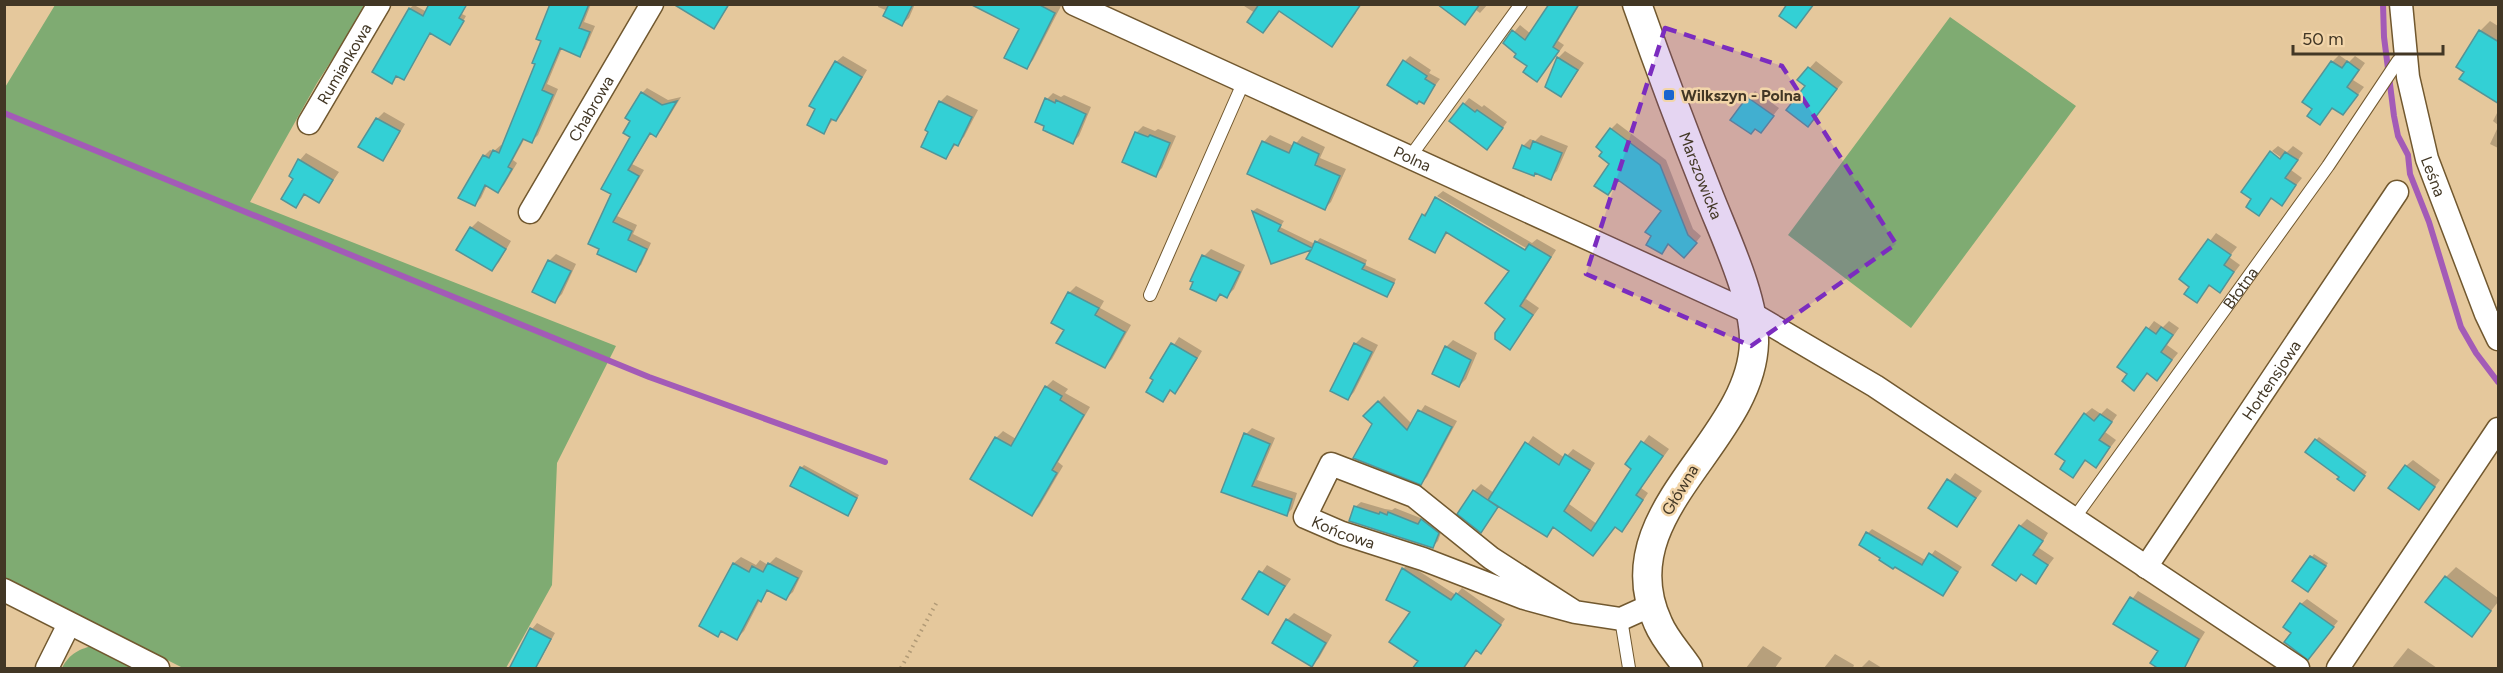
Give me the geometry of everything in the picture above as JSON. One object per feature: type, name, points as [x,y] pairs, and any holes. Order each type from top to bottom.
[{"type":"street","name":"Rumiankowa","points":[[309,123],[379,4]]},
{"type":"street","name":"Chabrowa","points":[[530,212],[652,4]]},
{"type":"street","name":"Polna","points":[[1074,4],[1751,313]]},
{"type":"street","name":"Marszowicka","points":[[1637,4],[1669,95],[1733,258],[1751,313]]},
{"type":"street","name":"Leśna","points":[[2401,4],[2408,77],[2427,159],[2486,314],[2499,339]]},
{"type":"street","name":"Hortensjowa","points":[[2146,567],[2397,192]]},
{"type":"street","points":[[1751,313],[1875,386],[2298,669]]},
{"type":"street","name":"Główna","points":[[1688,669],[1658,624],[1648,586],[1648,563],[1656,533],[1678,490],[1733,408],[1746,384],[1754,344],[1751,313]]},
{"type":"street","points":[[2338,669],[2499,429]]},
{"type":"street","name":"Końcowa","points":[[1575,612],[1491,558],[1414,496],[1330,464],[1305,517],[1342,533],[1423,559],[1524,598],[1575,612],[1621,619]]},
{"type":"street","points":[[4,590],[158,669]]},
{"type":"street","points":[[1621,619],[1652,605]]},
{"type":"street","points":[[47,669],[69,624]]},
{"type":"lane","points":[[1410,157],[1521,4]]},
{"type":"lane","name":"Błotna","points":[[2073,520],[2328,166],[2398,61],[2406,56]]},
{"type":"lane","points":[[1150,295],[1244,81]]},
{"type":"lane","points":[[1621,619],[1629,669]]},
{"type":"path","points":[[900,669],[938,600]]},
{"type":"highlighted area","points":[[1665,28],[1782,66],[1896,244],[1751,346],[1586,274]]},
{"type":"green space","points":[[55,5],[367,5],[317,83],[250,202],[616,346],[557,463],[552,585],[506,668],[183,668],[5,578],[4,89]]},
{"type":"green space","points":[[1950,17],[2076,106],[1911,328],[1788,235]]},
{"type":"green space","points":[[96,645],[143,668],[62,668],[76,652]]},
{"type":"building","points":[[429,4],[467,4],[459,18],[464,21],[450,45],[430,33],[404,80],[396,76],[392,84],[372,72],[409,8],[423,16]]},
{"type":"building","points":[[550,4],[589,4],[579,28],[590,32],[580,57],[560,48],[542,90],[553,95],[532,143],[523,139],[508,167],[512,169],[498,193],[485,185],[475,206],[458,198],[483,155],[489,158],[493,150],[499,153],[535,64],[532,63],[541,41],[536,39]]},
{"type":"building","points":[[673,4],[729,4],[714,29]]},
{"type":"building","points":[[889,4],[913,4],[902,26],[883,16]]},
{"type":"building","points":[[970,4],[1038,4],[1055,13],[1027,69],[1004,58],[1019,29]]},
{"type":"building","points":[[1259,4],[1361,4],[1332,47],[1279,11],[1263,33],[1247,22]]},
{"type":"building","points":[[1437,4],[1480,4],[1465,25]]},
{"type":"building","points":[[1549,4],[1579,4],[1553,47],[1559,51],[1537,82],[1523,72],[1527,66],[1514,57],[1516,54],[1503,43],[1512,30],[1525,40]]},
{"type":"building","points":[[1787,4],[1814,4],[1796,28],[1779,16]]},
{"type":"building","points":[[2479,30],[2499,42],[2499,104],[2459,79],[2464,72],[2456,67]]},
{"type":"building","points":[[1557,57],[1578,70],[1561,97],[1545,87]]},
{"type":"building","points":[[1403,60],[1427,76],[1425,79],[1435,85],[1424,104],[1419,101],[1417,104],[1387,85]]},
{"type":"building","points":[[835,61],[862,77],[836,121],[831,119],[824,134],[807,125],[815,109],[809,106]]},
{"type":"building","points":[[2331,61],[2342,68],[2347,61],[2359,70],[2347,87],[2358,95],[2343,115],[2332,108],[2320,125],[2307,116],[2312,109],[2302,102]]},
{"type":"building","points":[[1808,67],[1837,89],[1808,127],[1786,110],[1805,86],[1797,80]]},
{"type":"building","points":[[641,92],[662,105],[677,101],[656,137],[650,133],[628,170],[639,176],[613,222],[632,231],[628,240],[647,249],[636,272],[597,254],[599,249],[588,244],[611,194],[601,189],[630,137],[623,133],[630,121],[625,118]]},
{"type":"building","points":[[1747,97],[1774,116],[1761,133],[1755,129],[1751,134],[1730,120]]},
{"type":"building","points":[[1045,98],[1055,103],[1056,100],[1086,114],[1073,144],[1043,130],[1044,126],[1035,122]]},
{"type":"building","points":[[939,101],[972,117],[958,146],[954,144],[946,159],[921,147],[928,132],[925,130]]},
{"type":"building","points":[[1463,103],[1503,128],[1487,150],[1449,121]]},
{"type":"building","points":[[376,118],[400,131],[383,161],[358,147]]},
{"type":"building","points":[[1610,128],[1660,165],[1688,235],[1697,243],[1684,258],[1668,244],[1662,254],[1646,245],[1651,236],[1645,232],[1661,211],[1618,180],[1608,195],[1594,186],[1609,164],[1599,156],[1602,152],[1596,147]]},
{"type":"building","points":[[1135,132],[1170,143],[1156,177],[1122,162]]},
{"type":"building","points":[[1262,141],[1289,153],[1294,142],[1319,154],[1315,165],[1340,176],[1325,210],[1247,174]]},
{"type":"building","points":[[1533,141],[1562,153],[1551,180],[1535,173],[1534,176],[1513,168],[1522,145],[1530,149]]},
{"type":"building","points":[[2270,151],[2280,159],[2285,152],[2298,160],[2285,178],[2296,185],[2282,206],[2271,198],[2259,216],[2246,207],[2251,199],[2241,192]]},
{"type":"building","points":[[298,159],[333,180],[319,203],[304,194],[296,208],[281,199],[293,179],[289,176]]},
{"type":"building","points":[[1435,197],[1525,250],[1529,244],[1551,257],[1520,306],[1533,315],[1510,350],[1495,339],[1495,333],[1505,319],[1485,303],[1509,271],[1446,232],[1435,253],[1409,239],[1422,214],[1425,216]]},
{"type":"building","points":[[1252,211],[1281,225],[1278,231],[1312,248],[1315,241],[1365,264],[1362,269],[1394,283],[1387,297],[1306,259],[1311,250],[1271,264]]},
{"type":"building","points":[[470,227],[506,249],[492,271],[456,250]]},
{"type":"building","points":[[2208,239],[2231,255],[2224,265],[2234,272],[2220,293],[2209,285],[2197,303],[2184,294],[2189,287],[2179,279]]},
{"type":"building","points":[[1202,255],[1240,272],[1227,298],[1220,294],[1216,301],[1190,289],[1193,282],[1190,281]]},
{"type":"building","points":[[548,260],[571,271],[555,303],[532,292]]},
{"type":"building","points":[[1068,292],[1099,308],[1095,315],[1125,332],[1105,368],[1056,343],[1064,330],[1051,323]]},
{"type":"building","points":[[2146,327],[2156,334],[2161,327],[2173,335],[2161,352],[2172,360],[2157,381],[2147,373],[2134,391],[2122,381],[2127,374],[2117,367]]},
{"type":"building","points":[[1171,343],[1197,358],[1175,394],[1170,390],[1163,402],[1146,392],[1153,380],[1150,378]]},
{"type":"building","points":[[1354,343],[1372,352],[1348,400],[1330,391]]},
{"type":"building","points":[[1445,346],[1471,360],[1459,387],[1432,374]]},
{"type":"building","points":[[1045,386],[1062,396],[1060,400],[1084,415],[1052,470],[1057,473],[1032,516],[970,479],[995,437],[1011,446]]},
{"type":"building","points":[[1378,401],[1407,430],[1418,410],[1452,427],[1421,485],[1353,458],[1372,424],[1363,416]]},
{"type":"building","points":[[2084,413],[2094,421],[2100,414],[2112,422],[2099,440],[2110,447],[2096,468],[2085,460],[2073,478],[2060,469],[2065,461],[2055,454]]},
{"type":"building","points":[[1244,433],[1270,444],[1252,486],[1292,499],[1287,516],[1221,492]]},
{"type":"building","points":[[2315,439],[2365,476],[2354,491],[2305,452]]},
{"type":"building","points":[[1641,441],[1663,456],[1636,495],[1643,500],[1622,532],[1615,527],[1593,556],[1553,527],[1547,537],[1488,500],[1525,442],[1559,465],[1565,454],[1590,470],[1564,511],[1591,531],[1631,469],[1625,464]]},
{"type":"building","points":[[2405,465],[2435,487],[2419,510],[2388,488]]},
{"type":"building","points":[[800,467],[857,498],[848,516],[790,486]]},
{"type":"building","points":[[1947,479],[1976,498],[1957,527],[1928,508]]},
{"type":"building","points":[[1473,490],[1498,507],[1481,533],[1457,514]]},
{"type":"building","points":[[1354,506],[1379,514],[1380,512],[1387,515],[1388,512],[1418,524],[1421,519],[1439,533],[1433,548],[1349,521]]},
{"type":"building","points":[[2019,525],[2043,541],[2033,555],[2048,565],[2036,584],[2021,574],[2016,581],[1992,565]]},
{"type":"building","points":[[1866,532],[1922,565],[1929,553],[1958,572],[1943,596],[1895,567],[1893,569],[1859,545]]},
{"type":"building","points":[[2310,556],[2326,566],[2308,592],[2292,581]]},
{"type":"building","points":[[733,563],[749,572],[752,566],[763,572],[768,563],[798,578],[786,600],[767,590],[761,602],[758,600],[737,640],[721,631],[718,637],[699,626]]},
{"type":"building","points":[[1402,568],[1451,600],[1456,593],[1501,625],[1481,654],[1476,650],[1463,669],[1412,669],[1418,661],[1389,642],[1410,612],[1386,600]]},
{"type":"building","points":[[1259,571],[1285,586],[1268,615],[1242,599]]},
{"type":"building","points":[[2445,576],[2491,611],[2472,637],[2425,602]]},
{"type":"building","points":[[2130,597],[2199,639],[2184,669],[2159,669],[2150,663],[2158,651],[2113,624]]},
{"type":"building","points":[[2300,603],[2334,627],[2308,660],[2284,642],[2291,633],[2283,627]]},
{"type":"building","points":[[1286,619],[1326,643],[1312,667],[1272,643]]},
{"type":"building","points":[[530,628],[551,639],[535,669],[509,669]]},
{"type":"waterway","points":[[2383,4],[2384,37],[2398,136],[2408,155],[2410,174],[2429,222],[2461,327],[2476,353],[2498,382]]},
{"type":"waterway","points":[[4,113],[649,377],[885,462]]},
{"type":"place","name":"Wilkszyn - Polna","points":[[1669,95]]}]
